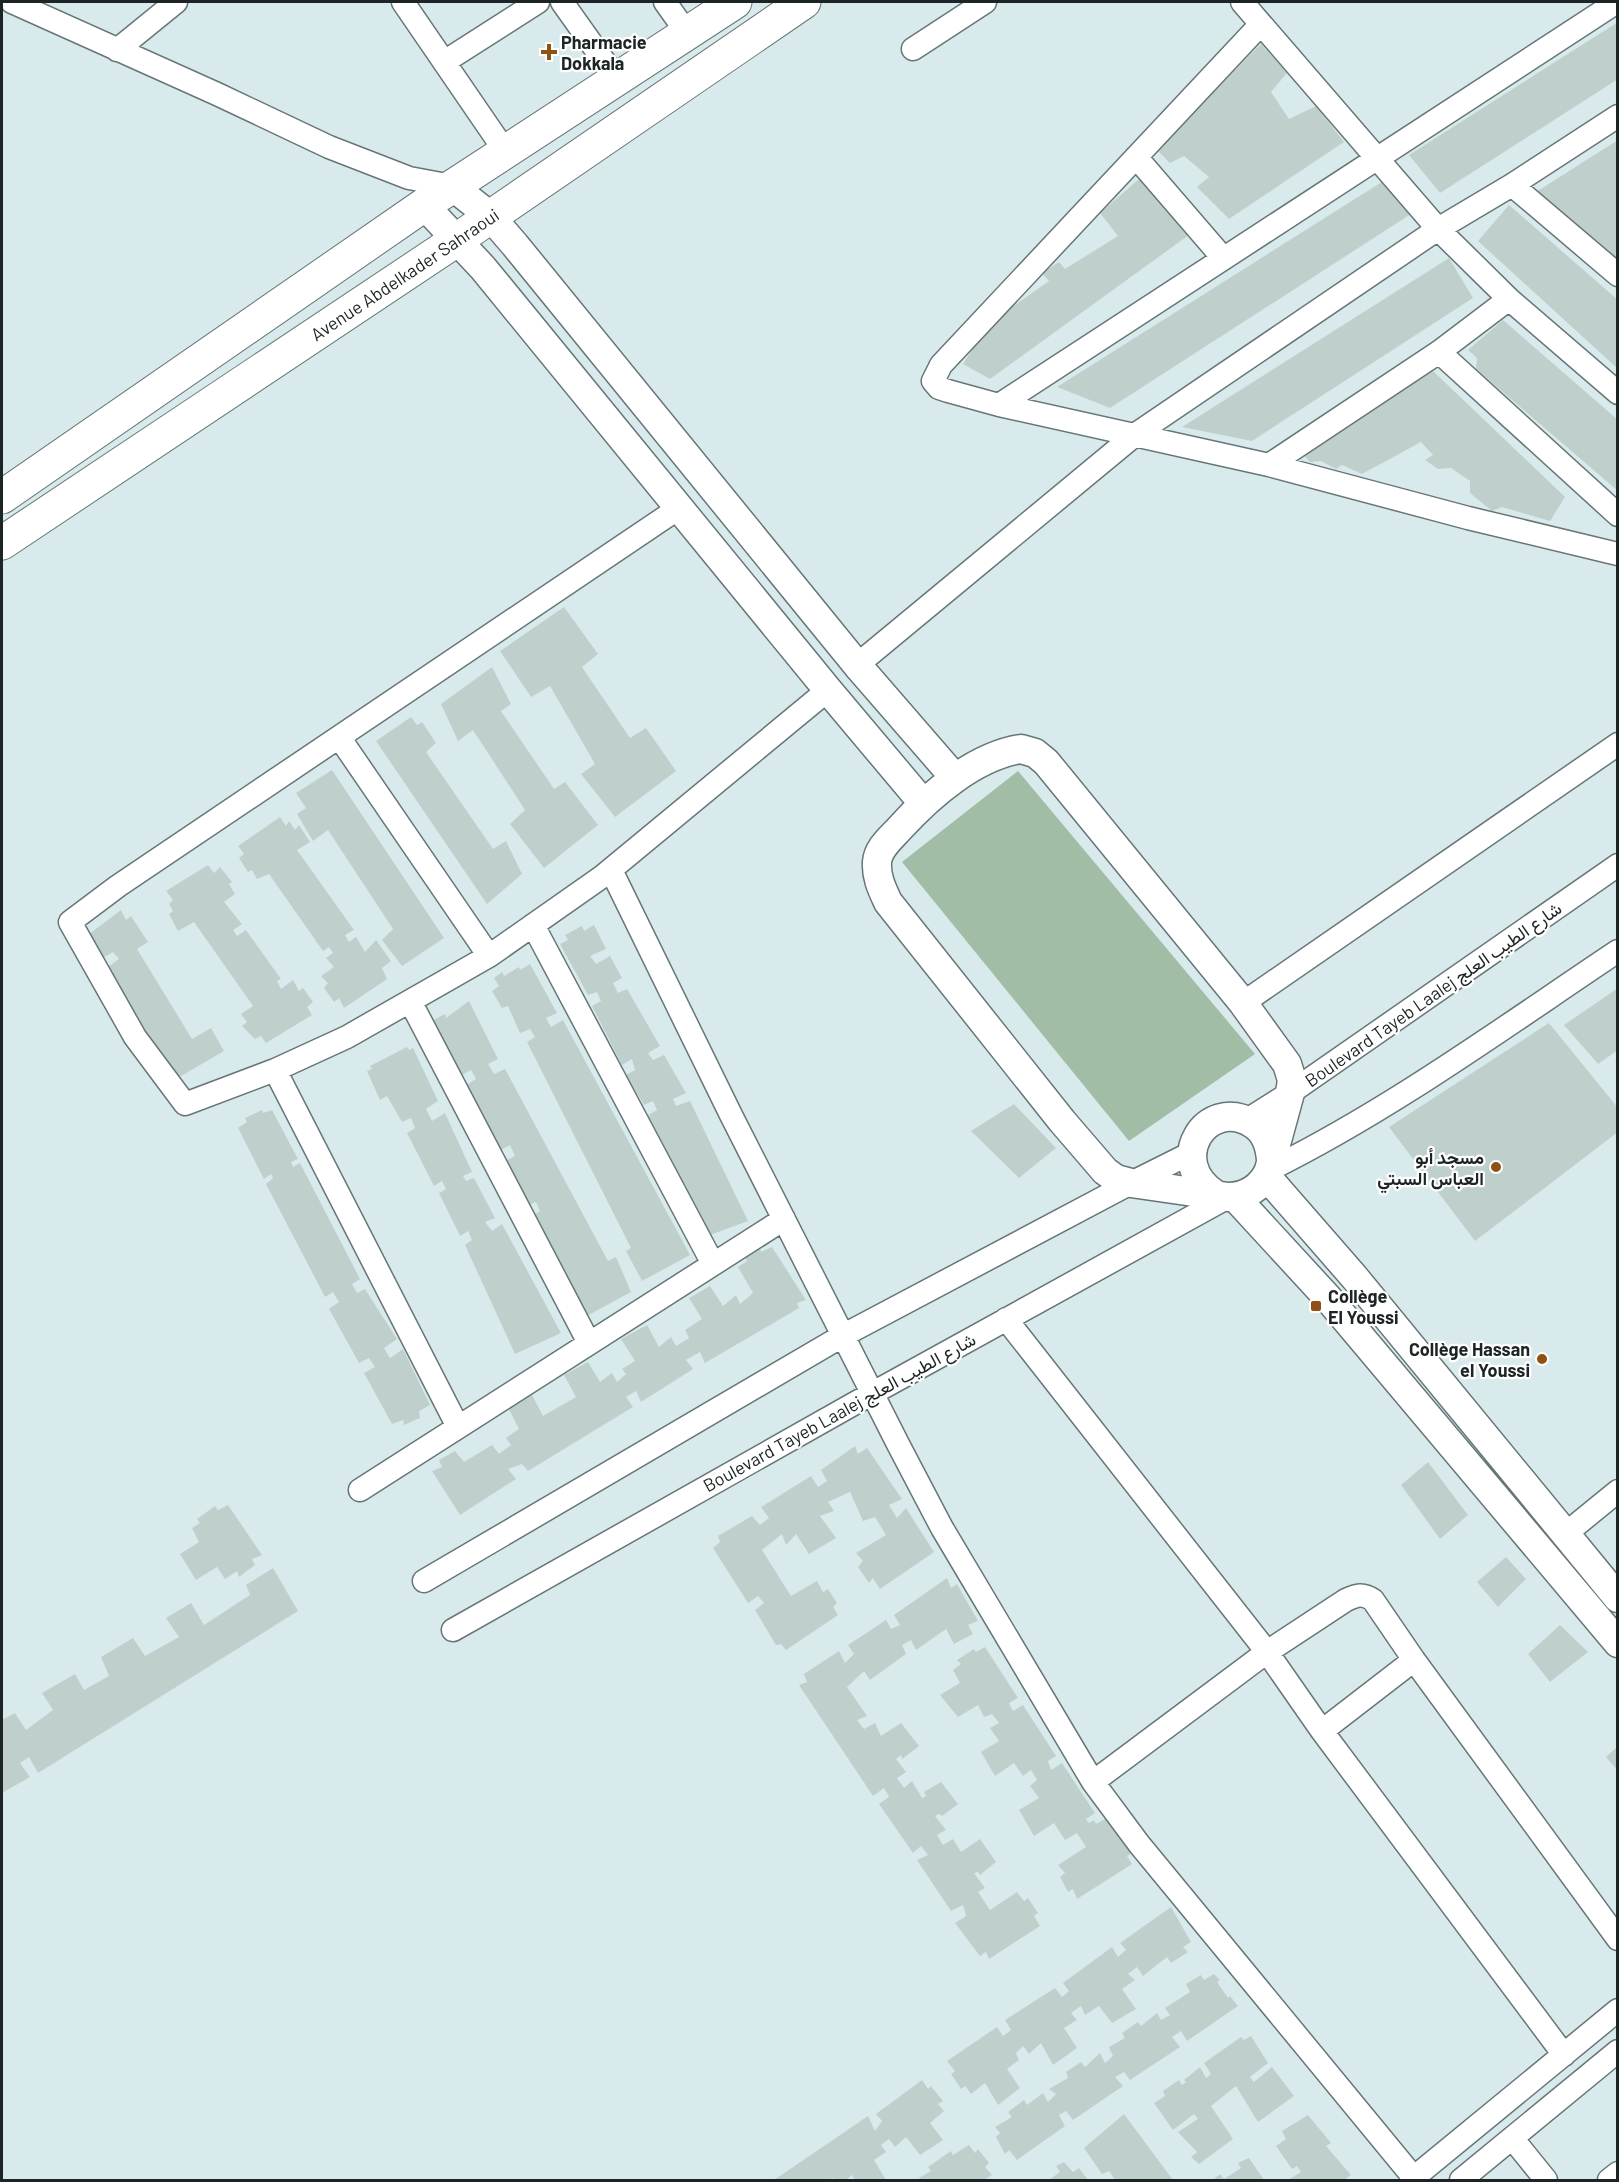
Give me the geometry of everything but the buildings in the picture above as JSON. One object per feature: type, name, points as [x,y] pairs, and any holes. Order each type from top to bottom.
[{"type":"main road","points":[[2,497],[416,192],[452,186],[735,2]]},
{"type":"main road","name":"Avenue Abdelkader Sahraoui","points":[[2,543],[458,239],[804,2]]},
{"type":"street","points":[[117,50],[177,2]]},
{"type":"street","points":[[403,2],[505,151]]},
{"type":"street","points":[[444,62],[507,9],[538,2]]},
{"type":"street","points":[[562,2],[616,78]]},
{"type":"street","points":[[665,2],[687,33]]},
{"type":"street","points":[[913,49],[985,2]]},
{"type":"street","points":[[1242,2],[1438,229],[1509,300],[1617,393]]},
{"type":"street","points":[[999,405],[1617,2]]},
{"type":"street","points":[[10,7],[117,50],[217,94],[329,147],[416,192],[458,239],[923,803]]},
{"type":"street","points":[[1261,24],[941,365],[933,381],[939,388],[999,405],[1269,465],[1468,518],[1617,554]]},
{"type":"street","points":[[857,665],[1136,434],[1438,229],[1512,185],[1617,116]]},
{"type":"street","points":[[1136,157],[1223,258]]},
{"type":"street","points":[[1512,185],[1617,275]]},
{"type":"street","points":[[452,186],[490,216],[857,665],[955,778]]},
{"type":"street","points":[[1269,465],[1438,352],[1509,300]]},
{"type":"street","points":[[1438,352],[1617,515]]},
{"type":"street","points":[[679,508],[118,886],[70,922],[135,1037],[185,1104],[275,1070],[347,1037],[489,956],[611,870],[828,690]]},
{"type":"street","points":[[339,737],[489,956]]},
{"type":"street","points":[[1243,1003],[1617,744]]},
{"type":"street","points":[[1021,749],[1035,753],[1046,762],[1243,1003],[1287,1064],[1292,1080],[1290,1093],[1269,1169],[1252,1191],[1226,1196],[1131,1183],[1116,1179],[1105,1171],[888,902],[878,880],[877,861],[881,848],[923,803],[955,778],[1004,752],[1021,749]]},
{"type":"street","name":"Boulevard Tayeb Laalej شارع الطيب العلج","points":[[1247,1120],[1290,1093],[1617,865]]},
{"type":"street","points":[[611,870],[731,1115],[942,1528],[1093,1782],[1139,1844],[1413,2179],[1617,2010]]},
{"type":"street","points":[[533,925],[713,1264]]},
{"type":"street","points":[[1269,1169],[1308,1150],[1428,1077],[1617,951]]},
{"type":"street","points":[[410,1001],[589,1343]]},
{"type":"street","points":[[275,1070],[458,1427]]},
{"type":"street","points":[[1617,1598],[1355,1278],[1269,1169],[1270,1148],[1266,1137],[1258,1127],[1247,1120],[1235,1117],[1222,1118],[1211,1123],[1198,1136],[1191,1153],[1192,1166],[1197,1177],[1205,1187],[1226,1196],[1327,1297],[1617,1643]]},
{"type":"street","points":[[424,1581],[844,1335],[1191,1153]]},
{"type":"street","name":"Boulevard Tayeb Laalej شارع الطيب العلج","points":[[453,1630],[1226,1196]]},
{"type":"street","points":[[360,1490],[784,1219]]},
{"type":"street","points":[[1006,1319],[1267,1652],[1322,1731],[1564,2055]]},
{"type":"street","points":[[1564,1535],[1617,1491]]},
{"type":"street","points":[[1093,1782],[1267,1652],[1346,1600],[1357,1595],[1366,1595],[1373,1599],[1414,1660],[1617,1940]]},
{"type":"street","points":[[1322,1731],[1414,1660]]},
{"type":"street","points":[[1475,2177],[1512,2138],[1617,2051]]},
{"type":"street","points":[[1512,2138],[1543,2180]]},
{"type":"street","points":[[1609,2181],[1617,2173]]},
{"type":"green space","points":[[1018,771],[1255,1054],[1129,1141],[902,862]]},
{"type":"place","name":"Pharmacie Dokkala","points":[[549,52]]},
{"type":"place","name":"مسجد أبو العباس السبتي","points":[[1496,1167]]},
{"type":"place","name":"Collège El Youssi","points":[[1316,1306]]},
{"type":"place","name":"Collège Hassan el Youssi","points":[[1542,1359]]}]
